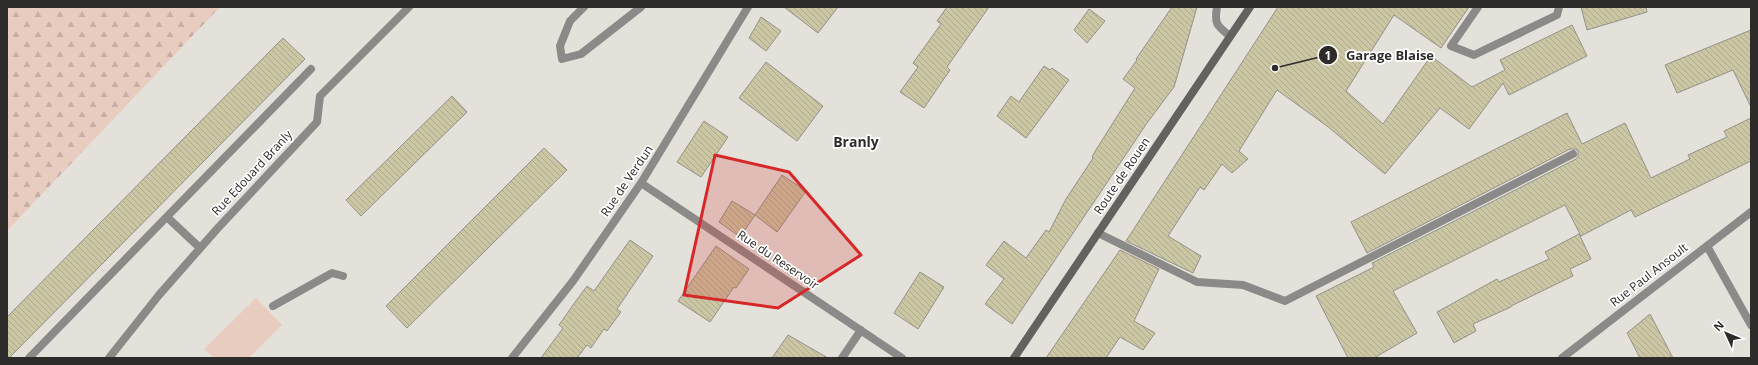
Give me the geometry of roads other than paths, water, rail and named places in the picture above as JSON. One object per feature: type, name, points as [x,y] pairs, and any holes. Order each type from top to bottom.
[{"type":"street","name":"Rue Edouard Branly","points":[[109,358],[200,248],[254,188],[317,122],[320,96],[409,7]]},
{"type":"street","points":[[584,7],[570,21],[560,46],[562,59],[581,54],[641,7]]},
{"type":"street","name":"Rue de Verdun","points":[[512,358],[573,281],[641,183],[748,7]]},
{"type":"street","points":[[1218,7],[1215,19],[1218,27],[1230,36]]},
{"type":"street","name":"Route de Rouen","points":[[1014,358],[1250,7]]},
{"type":"street","points":[[1478,7],[1451,46],[1474,55],[1557,15],[1559,7]]},
{"type":"street","points":[[29,358],[311,69]]},
{"type":"street","points":[[1098,233],[1197,282],[1243,285],[1285,301],[1573,154]]},
{"type":"street","name":"Rue du Reservoir","points":[[641,183],[902,358]]},
{"type":"street","name":"Rue Paul Ansoult","points":[[1562,358],[1751,212]]},
{"type":"street","points":[[167,217],[200,248]]},
{"type":"street","points":[[1707,246],[1751,325]]},
{"type":"street","points":[[274,306],[332,273],[343,276]]},
{"type":"street","points":[[842,358],[861,330]]},
{"type":"place","name":"Garage Blaise","points":[[1275,68]]},
{"type":"district","name":"Branly","points":[[856,142]]}]
